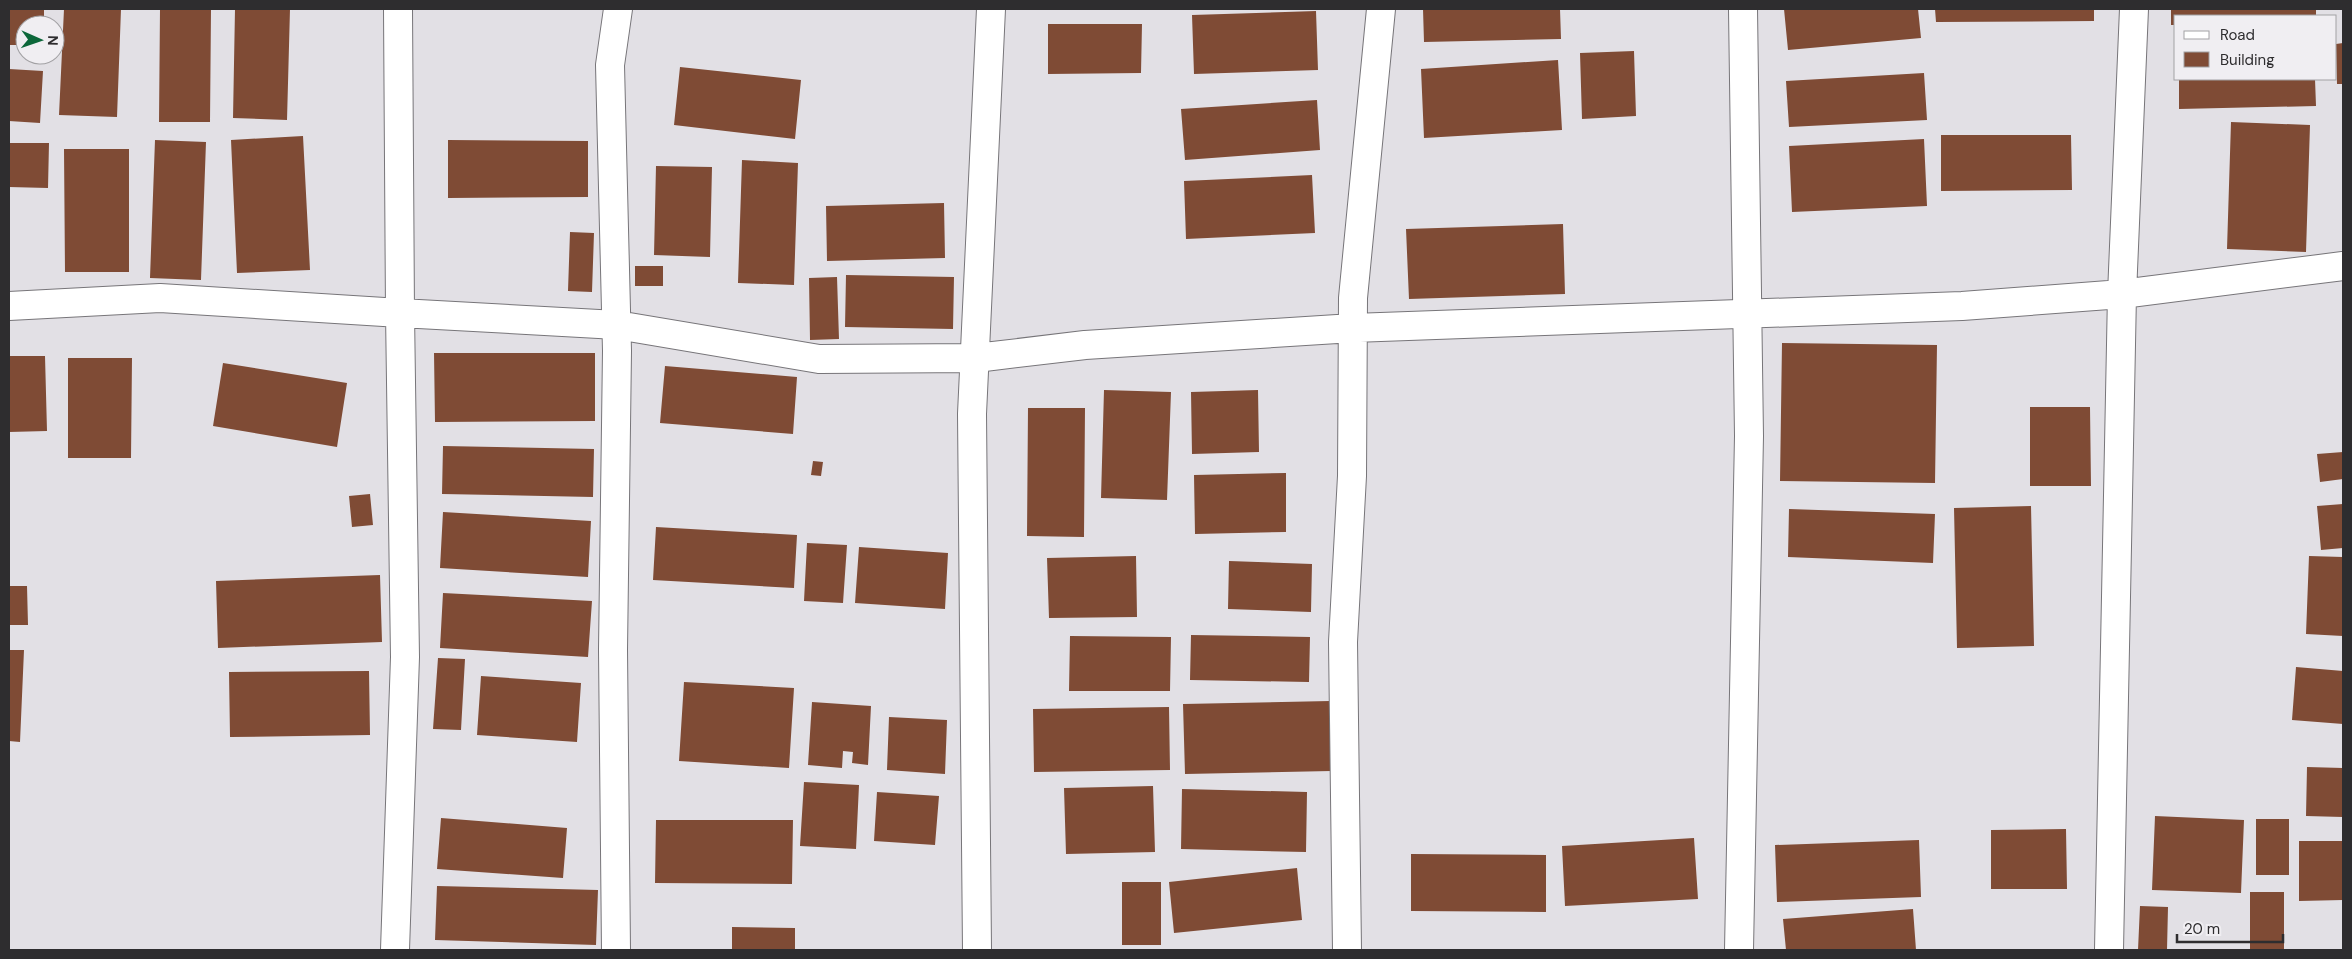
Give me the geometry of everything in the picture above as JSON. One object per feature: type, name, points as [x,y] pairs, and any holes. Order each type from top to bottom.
[{"type":"street","points":[[395,950],[405,656],[398,9]]},
{"type":"street","points":[[616,950],[613,650],[617,325],[610,65],[618,9]]},
{"type":"street","points":[[977,950],[972,414],[991,9]]},
{"type":"street","points":[[1346,950],[1343,642],[1352,476],[1353,298],[1381,9]]},
{"type":"street","points":[[1739,950],[1749,436],[1743,9]]},
{"type":"street","points":[[2109,950],[2122,294],[2134,9]]},
{"type":"street","points":[[9,306],[160,298],[617,325],[819,359],[976,358],[1085,345],[1353,328],[1962,306],[2122,294],[2343,266]]},
{"type":"building","points":[[9,9],[44,9],[44,15],[15,15],[15,45],[9,45]]},
{"type":"building","points":[[64,9],[121,9],[117,117],[59,115],[61,65],[65,65]]},
{"type":"building","points":[[160,9],[211,9],[210,122],[159,122]]},
{"type":"building","points":[[235,9],[290,9],[287,120],[233,118]]},
{"type":"building","points":[[1423,9],[1560,9],[1561,39],[1424,42]]},
{"type":"building","points":[[1784,9],[1918,9],[1921,38],[1788,50]]},
{"type":"building","points":[[1935,9],[2094,9],[2094,21],[1936,22]]},
{"type":"building","points":[[2171,9],[2316,9],[2316,15],[2174,15],[2174,25],[2171,25]]},
{"type":"building","points":[[1316,11],[1318,70],[1194,74],[1192,15]]},
{"type":"building","points":[[1048,24],[1142,24],[1141,73],[1048,74]]},
{"type":"building","points":[[2343,43],[2343,84],[2337,84],[2337,44]]},
{"type":"building","points":[[1634,51],[1636,116],[1582,119],[1580,53]]},
{"type":"building","points":[[1558,60],[1562,130],[1424,138],[1421,69]]},
{"type":"building","points":[[680,67],[801,80],[795,139],[674,125]]},
{"type":"building","points":[[9,69],[43,71],[40,123],[9,121]]},
{"type":"building","points":[[1924,73],[1927,120],[1789,127],[1786,81]]},
{"type":"building","points":[[2179,80],[2315,80],[2316,106],[2179,109]]},
{"type":"building","points":[[1317,100],[1320,150],[1185,160],[1181,109]]},
{"type":"building","points":[[2231,122],[2310,125],[2306,252],[2227,249]]},
{"type":"building","points":[[1941,135],[2071,135],[2072,190],[1941,191]]},
{"type":"building","points":[[303,136],[310,270],[237,273],[231,140]]},
{"type":"building","points":[[1924,139],[1927,206],[1792,212],[1789,146]]},
{"type":"building","points":[[155,140],[206,142],[201,280],[150,278]]},
{"type":"building","points":[[448,140],[588,141],[588,197],[448,198]]},
{"type":"building","points":[[9,143],[49,143],[48,188],[9,187]]},
{"type":"building","points":[[64,149],[129,149],[129,272],[65,272]]},
{"type":"building","points":[[742,160],[798,163],[794,285],[738,283]]},
{"type":"building","points":[[656,166],[712,167],[710,257],[654,255]]},
{"type":"building","points":[[1312,175],[1315,233],[1186,239],[1184,181]]},
{"type":"building","points":[[944,203],[945,258],[827,261],[826,206]]},
{"type":"building","points":[[1563,224],[1565,294],[1409,299],[1406,229]]},
{"type":"building","points":[[570,232],[594,233],[592,292],[568,291]]},
{"type":"building","points":[[635,266],[663,266],[663,286],[635,286]]},
{"type":"building","points":[[846,275],[954,277],[953,329],[845,327]]},
{"type":"building","points":[[837,277],[839,339],[810,340],[809,278]]},
{"type":"building","points":[[1782,343],[1937,345],[1935,483],[1780,481]]},
{"type":"building","points":[[434,353],[595,353],[595,421],[435,422]]},
{"type":"building","points":[[9,356],[45,356],[47,431],[9,432]]},
{"type":"building","points":[[68,358],[132,358],[131,458],[68,458]]},
{"type":"building","points":[[223,363],[347,383],[337,447],[213,426]]},
{"type":"building","points":[[665,366],[797,377],[793,434],[660,423]]},
{"type":"building","points":[[1104,390],[1171,392],[1167,500],[1101,498]]},
{"type":"building","points":[[1258,390],[1259,452],[1192,454],[1191,392]]},
{"type":"building","points":[[2030,407],[2090,407],[2091,486],[2030,486]]},
{"type":"building","points":[[1028,408],[1085,408],[1084,537],[1027,536]]},
{"type":"building","points":[[443,446],[594,449],[593,497],[442,494]]},
{"type":"building","points":[[2343,452],[2343,479],[2320,482],[2317,454]]},
{"type":"building","points":[[813,461],[823,462],[821,476],[811,475]]},
{"type":"building","points":[[1286,473],[1286,532],[1195,534],[1194,475]]},
{"type":"building","points":[[370,494],[373,525],[352,527],[349,496]]},
{"type":"building","points":[[2343,504],[2343,548],[2321,550],[2317,506]]},
{"type":"building","points":[[2031,506],[2034,646],[1957,648],[1954,508]]},
{"type":"building","points":[[1789,509],[1935,514],[1933,563],[1788,557]]},
{"type":"building","points":[[443,512],[591,521],[588,577],[440,568]]},
{"type":"building","points":[[656,527],[797,535],[794,588],[653,580]]},
{"type":"building","points":[[807,543],[847,545],[843,603],[804,601]]},
{"type":"building","points":[[859,547],[948,553],[945,609],[855,603]]},
{"type":"building","points":[[1136,556],[1137,617],[1049,618],[1047,558]]},
{"type":"building","points":[[2309,556],[2343,557],[2343,636],[2306,634]]},
{"type":"building","points":[[1229,561],[1312,564],[1311,612],[1228,609]]},
{"type":"building","points":[[380,575],[382,642],[218,648],[216,581]]},
{"type":"building","points":[[9,586],[27,586],[28,625],[9,625]]},
{"type":"building","points":[[443,593],[592,601],[588,657],[440,648]]},
{"type":"building","points":[[1191,635],[1310,637],[1309,682],[1190,680]]},
{"type":"building","points":[[1070,636],[1171,637],[1170,691],[1069,691]]},
{"type":"building","points":[[9,650],[24,650],[20,742],[9,741]]},
{"type":"building","points":[[438,658],[465,659],[461,730],[433,729]]},
{"type":"building","points":[[2296,667],[2343,671],[2343,724],[2292,720]]},
{"type":"building","points":[[369,671],[370,735],[230,737],[229,672]]},
{"type":"building","points":[[481,676],[581,683],[577,742],[477,735]]},
{"type":"building","points":[[684,682],[794,688],[789,768],[679,761]]},
{"type":"building","points":[[1330,701],[1331,771],[1185,774],[1183,704]]},
{"type":"building","points":[[812,702],[871,706],[868,765],[852,763],[853,752],[843,751],[842,768],[808,765]]},
{"type":"building","points":[[1169,707],[1170,770],[1034,772],[1033,709]]},
{"type":"building","points":[[889,717],[947,720],[945,774],[887,770]]},
{"type":"building","points":[[2307,767],[2343,768],[2343,817],[2306,816]]},
{"type":"building","points":[[804,782],[859,785],[856,849],[800,846]]},
{"type":"building","points":[[1153,786],[1155,852],[1066,854],[1064,788]]},
{"type":"building","points":[[1182,789],[1307,792],[1306,852],[1181,849]]},
{"type":"building","points":[[877,792],[939,796],[935,845],[874,841]]},
{"type":"building","points":[[2155,816],[2244,820],[2241,893],[2152,890]]},
{"type":"building","points":[[441,818],[567,828],[563,878],[437,869]]},
{"type":"building","points":[[2256,819],[2289,819],[2289,875],[2256,875]]},
{"type":"building","points":[[656,820],[793,820],[792,884],[655,883]]},
{"type":"building","points":[[2066,829],[2067,889],[1991,889],[1991,830]]},
{"type":"building","points":[[1694,838],[1698,899],[1565,906],[1562,846]]},
{"type":"building","points":[[1919,840],[1921,897],[1777,902],[1775,845]]},
{"type":"building","points":[[2299,841],[2343,841],[2343,900],[2299,901]]},
{"type":"building","points":[[1411,854],[1546,855],[1546,912],[1411,911]]},
{"type":"building","points":[[1297,868],[1302,920],[1174,933],[1169,882]]},
{"type":"building","points":[[1122,882],[1161,882],[1161,945],[1122,945]]},
{"type":"building","points":[[437,886],[598,890],[596,945],[435,940]]},
{"type":"building","points":[[2250,892],[2284,892],[2284,950],[2250,950]]},
{"type":"building","points":[[2140,906],[2168,907],[2167,950],[2138,950]]},
{"type":"building","points":[[1913,909],[1916,950],[1786,950],[1783,919]]},
{"type":"building","points":[[732,927],[795,928],[795,950],[732,950]]}]
